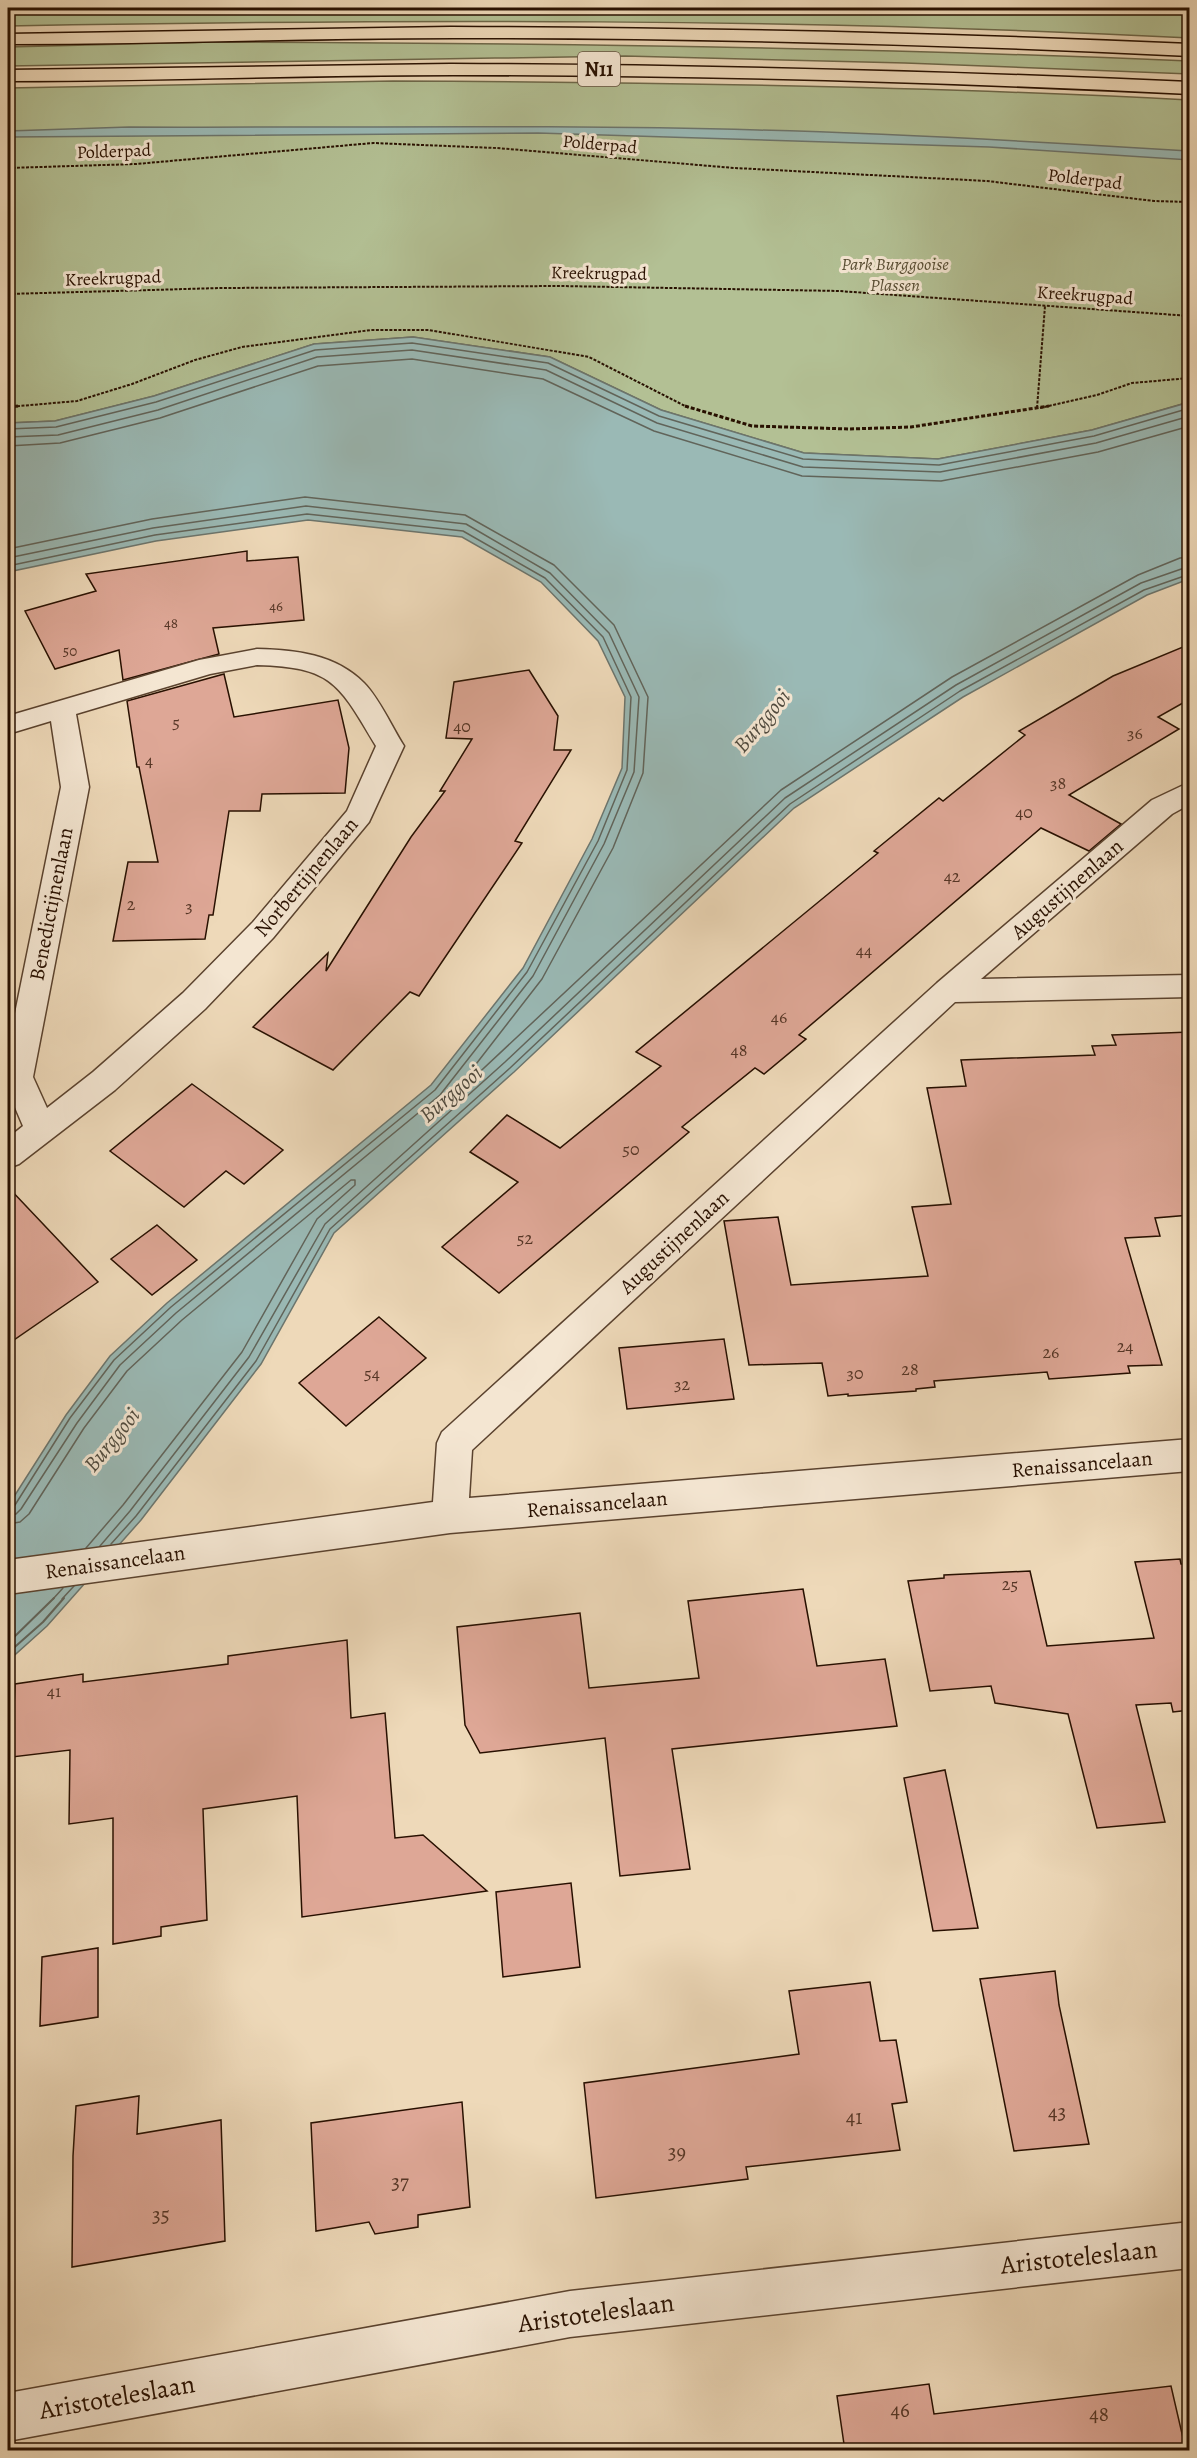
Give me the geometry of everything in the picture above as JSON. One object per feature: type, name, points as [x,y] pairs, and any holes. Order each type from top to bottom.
[{"type":"highway","name":"N11","points":[[8,39],[209,34],[457,32],[886,39],[1190,50]]},
{"type":"highway","name":"N11","points":[[8,76],[237,70],[663,69],[1074,82],[1190,88]]},
{"type":"street","name":"Norbertijnenlaan","points":[[8,725],[208,666],[256,657],[294,658],[330,669],[356,690],[390,746],[359,815],[263,930],[194,1001],[104,1081],[8,1155]]},
{"type":"street","name":"Benedictijnenlaan","points":[[41,1131],[17,1077],[75,787],[62,709]]},
{"type":"street","name":"Augustijnenlaan","points":[[450,1516],[455,1443],[948,991],[1162,807],[1190,791]]},
{"type":"street","points":[[948,991],[1190,986]]},
{"type":"street","name":"Renaissancelaan","points":[[8,1577],[450,1516],[1190,1455]]},
{"type":"street","name":"Aristoteleslaan","points":[[8,2417],[570,2314],[1190,2245]]},
{"type":"path","name":"Polderpad","points":[[8,168],[136,164],[373,143],[496,148],[735,168],[987,181],[1154,201],[1190,202]]},
{"type":"path","name":"Kreekrugpad","points":[[8,294],[222,288],[559,286],[839,291],[1190,316]]},
{"type":"path","points":[[1037,408],[1045,306]]},
{"type":"path","points":[[8,407],[77,401],[132,384],[195,360],[242,347],[371,330],[429,330],[589,357],[687,407],[752,426],[850,429],[911,427],[1037,408],[1097,395],[1132,383],[1190,378]]},
{"type":"green space","points":[[8,8],[1189,8],[1190,38],[1042,31],[599,22],[451,21],[8,26]]},
{"type":"green space","points":[[208,42],[453,43],[944,52],[1189,61],[1190,74],[905,63],[625,56],[8,66],[8,47]]},
{"type":"green space","name":"Park Burggooise Plassen","points":[[393,81],[791,86],[990,91],[1189,100],[1189,402],[1092,430],[938,459],[804,453],[661,410],[550,357],[413,337],[314,344],[154,396],[55,421],[8,423],[8,88]]},
{"type":"water","points":[[129,127],[523,127],[758,130],[1189,151],[1190,160],[989,147],[538,133],[8,137],[8,131]]},
{"type":"water","name":"Burggooi","points":[[413,337],[550,357],[661,410],[804,453],[938,459],[1092,430],[1190,402],[1189,579],[1147,595],[963,697],[794,808],[514,1072],[334,1233],[261,1364],[141,1520],[47,1626],[8,1661],[8,1506],[66,1415],[110,1356],[167,1303],[431,1085],[523,968],[592,839],[622,768],[625,697],[598,641],[541,582],[462,537],[308,520],[156,541],[8,572],[8,423],[55,421],[154,396],[314,344]]},
{"type":"building","points":[[247,551],[247,561],[298,557],[304,620],[213,628],[219,654],[123,680],[119,650],[55,669],[25,611],[96,591],[86,574]]},
{"type":"building","points":[[1190,644],[1190,699],[1158,717],[1179,729],[1069,795],[1121,824],[1089,851],[1041,828],[799,1035],[806,1039],[764,1074],[755,1068],[682,1127],[689,1132],[499,1293],[442,1247],[518,1182],[470,1152],[507,1115],[560,1148],[661,1066],[636,1052],[878,853],[874,851],[939,798],[943,801],[1025,735],[1019,731],[1113,676]]},
{"type":"building","points":[[529,670],[558,716],[554,750],[571,750],[515,841],[522,843],[419,996],[410,992],[333,1070],[253,1027],[328,953],[326,971],[411,837],[445,791],[440,791],[472,739],[446,738],[454,682]]},
{"type":"building","points":[[224,674],[234,717],[338,700],[349,748],[345,793],[262,794],[260,811],[229,811],[213,915],[209,915],[205,939],[113,941],[128,862],[158,862],[139,767],[137,767],[127,701]]},
{"type":"building","points":[[1190,1032],[1190,1215],[1155,1218],[1160,1236],[1125,1238],[1162,1365],[1128,1366],[1130,1373],[1049,1379],[1047,1372],[934,1381],[935,1387],[916,1389],[916,1391],[828,1396],[822,1363],[749,1365],[724,1221],[778,1217],[791,1285],[928,1276],[912,1207],[951,1204],[927,1088],[966,1086],[961,1060],[1095,1055],[1092,1046],[1116,1045],[1112,1035]]},
{"type":"building","points":[[192,1084],[283,1150],[244,1184],[226,1171],[184,1207],[110,1151]]},
{"type":"building","points":[[8,1187],[98,1282],[8,1344]]},
{"type":"building","points":[[157,1225],[197,1260],[152,1295],[111,1259]]},
{"type":"building","points":[[379,1317],[426,1358],[346,1426],[299,1383]]},
{"type":"building","points":[[724,1339],[734,1399],[627,1409],[619,1348]]},
{"type":"building","points":[[1180,1559],[1181,1564],[1190,1564],[1190,1710],[1173,1712],[1171,1703],[1136,1705],[1165,1822],[1097,1828],[1068,1714],[995,1703],[991,1686],[930,1691],[908,1581],[944,1578],[944,1575],[1030,1571],[1047,1646],[1154,1638],[1135,1562]]},
{"type":"building","points":[[803,1589],[817,1666],[885,1659],[897,1726],[672,1749],[690,1869],[620,1876],[605,1738],[480,1753],[465,1725],[457,1627],[580,1613],[589,1688],[699,1678],[688,1601]]},
{"type":"building","points":[[347,1640],[351,1718],[385,1713],[395,1838],[423,1835],[487,1891],[302,1917],[297,1796],[203,1809],[207,1920],[161,1927],[161,1936],[113,1944],[113,1818],[69,1824],[70,1750],[12,1757],[15,1684],[83,1674],[83,1682],[228,1664],[228,1656]]},
{"type":"building","points":[[945,1770],[978,1928],[933,1931],[904,1778]]},
{"type":"building","points":[[571,1883],[580,1967],[503,1977],[496,1892]]},
{"type":"building","points":[[98,1948],[98,2017],[40,2026],[42,1957]]},
{"type":"building","points":[[1055,1971],[1059,2005],[1089,2144],[1014,2151],[980,1979]]},
{"type":"building","points":[[870,1982],[880,2041],[896,2040],[907,2102],[892,2104],[900,2150],[746,2167],[748,2179],[596,2198],[584,2083],[799,2054],[789,1991]]},
{"type":"building","points":[[139,2096],[137,2134],[221,2120],[225,2241],[72,2267],[76,2106]]},
{"type":"building","points":[[462,2102],[470,2207],[418,2215],[418,2227],[375,2234],[369,2222],[316,2231],[311,2123]]},
{"type":"building","points":[[929,2384],[934,2414],[1171,2386],[1186,2451],[845,2451],[837,2396]]}]
